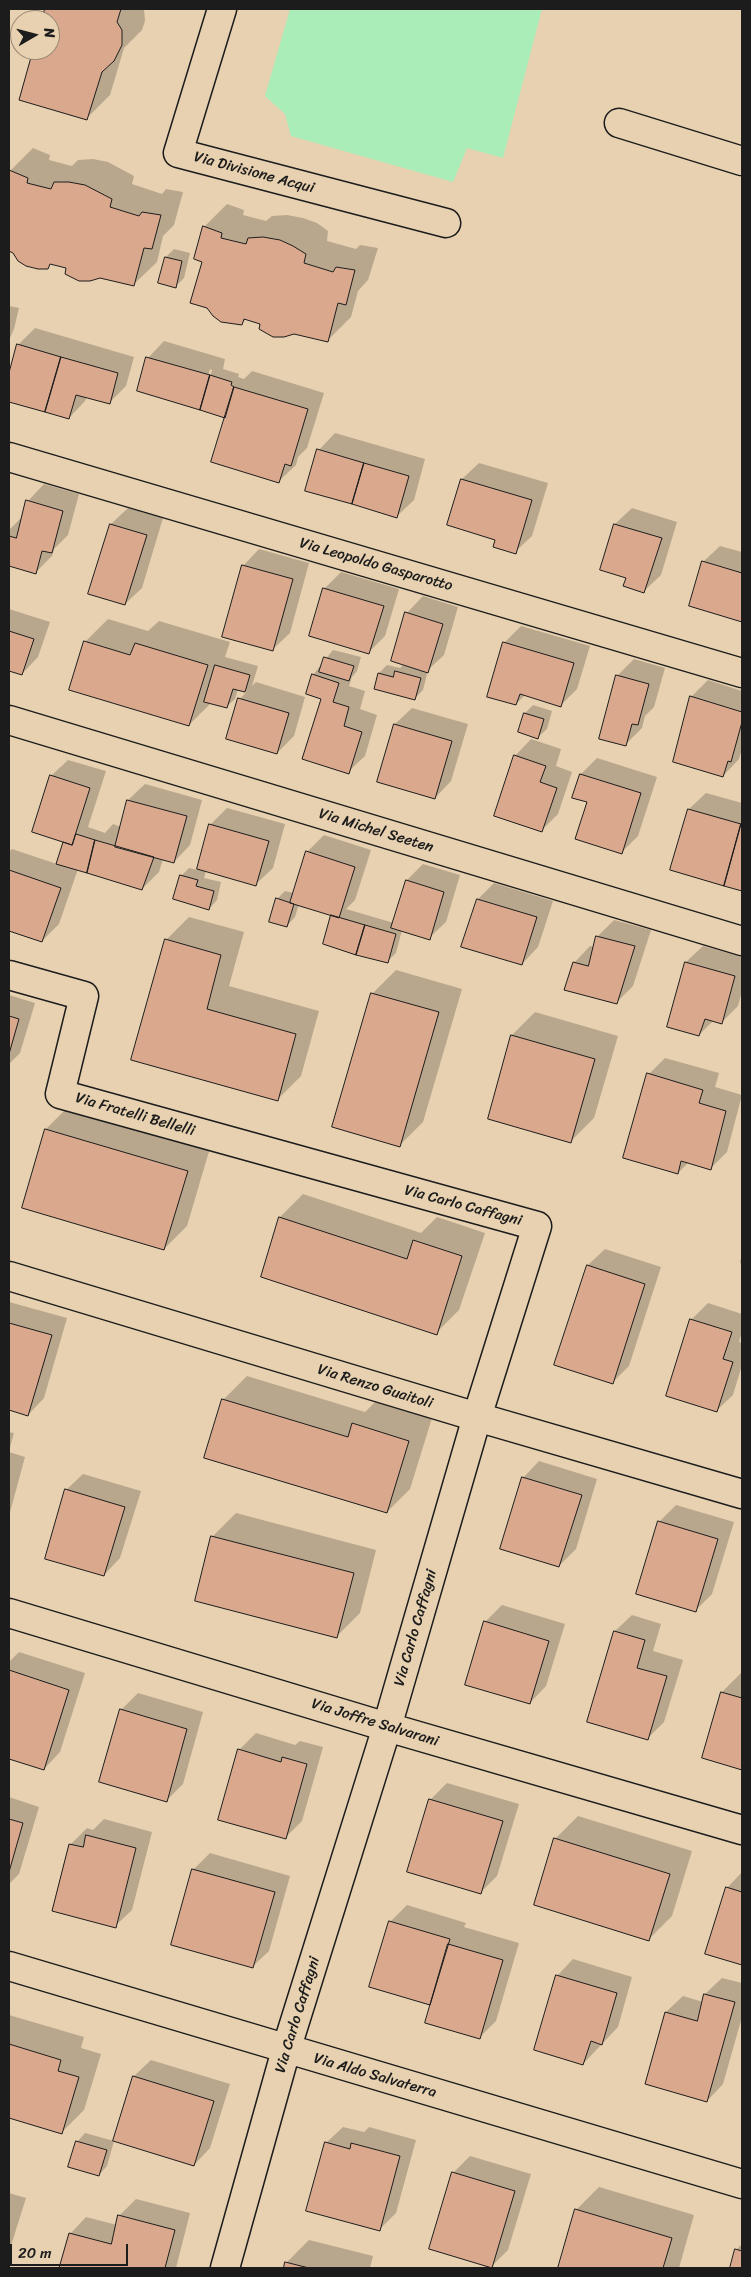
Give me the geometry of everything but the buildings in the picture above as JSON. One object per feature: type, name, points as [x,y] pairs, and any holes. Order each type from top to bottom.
[{"type":"street","name":"Via Divisione Acqui","points":[[222,9],[178,153],[446,223]]},
{"type":"street","points":[[618,123],[742,161]]},
{"type":"street","name":"Via Leopoldo Gasparotto","points":[[9,457],[742,673]]},
{"type":"street","name":"Via Michel Seeten","points":[[9,720],[742,941]]},
{"type":"street","name":"Via Fratelli Bellelli","points":[[9,975],[84,996],[60,1094],[296,1160]]},
{"type":"street","name":"Via Carlo Caffagni","points":[[225,2268],[286,2050],[387,1727],[476,1417],[537,1226],[296,1160]]},
{"type":"street","name":"Via Renzo Guaitoli","points":[[9,1276],[476,1417],[742,1494]]},
{"type":"street","name":"Via Joffre Salvarani","points":[[9,1613],[387,1727],[742,1830]]},
{"type":"street","name":"Via Aldo Salvaterra","points":[[9,1966],[286,2050],[742,2184]]},
{"type":"green space","points":[[290,9],[542,9],[503,158],[467,148],[453,182],[291,136],[285,114],[265,96]]}]
